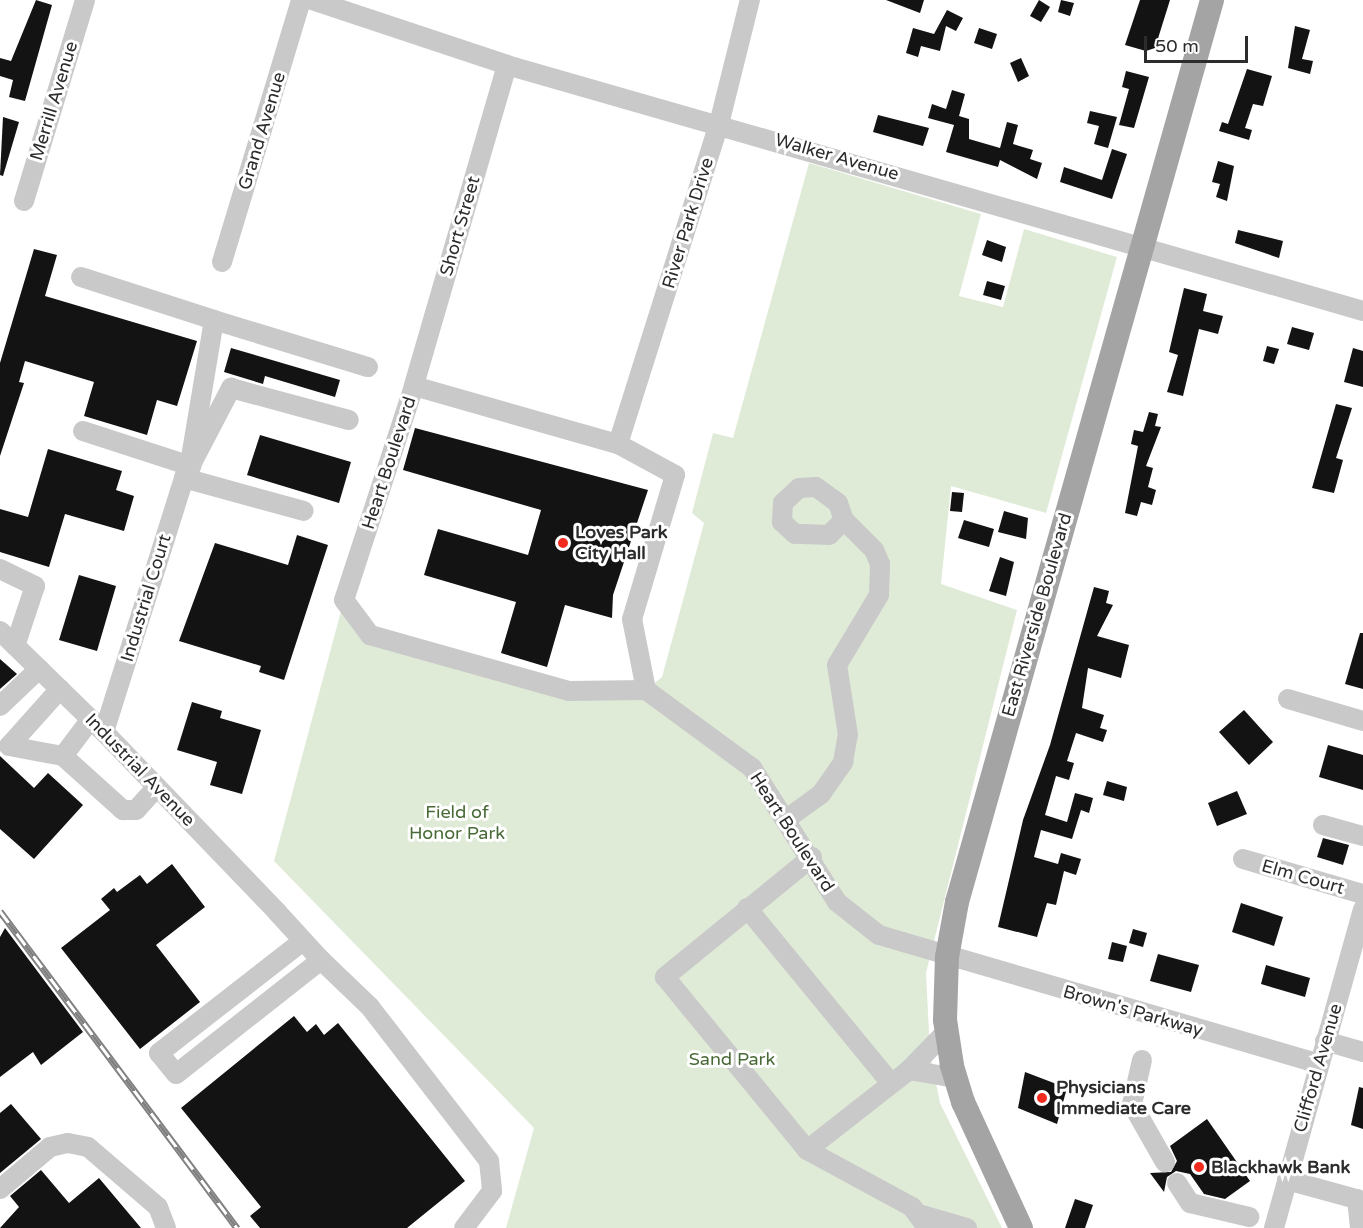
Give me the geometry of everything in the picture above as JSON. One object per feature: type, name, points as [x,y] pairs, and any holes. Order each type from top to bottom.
[{"type":"main road","name":"East Riverside Boulevard","points":[[1021,1228],[956,1078],[947,1031],[947,957],[957,902],[1139,247],[1212,0]]},
{"type":"street","name":"Merrill Avenue","points":[[24,201],[85,0]]},
{"type":"street","name":"Grand Avenue","points":[[222,262],[301,0]]},
{"type":"street","name":"Walker Avenue","points":[[312,0],[507,65],[719,124],[1363,311]]},
{"type":"street","name":"River Park Drive","points":[[618,444],[719,124],[750,0]]},
{"type":"street","name":"Short Street","points":[[414,386],[507,65]]},
{"type":"street","points":[[81,277],[368,366]]},
{"type":"street","points":[[187,472],[214,320]]},
{"type":"street","name":"Heart Boulevard","points":[[646,690],[569,692],[369,635],[344,600],[414,386],[618,444],[675,475],[632,619],[646,690],[687,723],[734,749],[788,818],[837,902],[879,935],[947,957]]},
{"type":"street","points":[[187,472],[231,388],[349,420]]},
{"type":"street","points":[[83,431],[187,472],[304,511]]},
{"type":"street","name":"Industrial Court","points":[[63,756],[97,725],[187,472]]},
{"type":"street","points":[[788,818],[821,794],[843,762],[848,735],[837,665],[879,595],[877,557],[844,520]]},
{"type":"street","points":[[0,569],[35,586],[15,646]]},
{"type":"street","name":"Industrial Avenue","points":[[0,631],[97,725],[321,960],[370,1007],[489,1161],[492,1191],[464,1228]]},
{"type":"street","points":[[0,706],[39,669]]},
{"type":"street","points":[[4,741],[60,689]]},
{"type":"street","points":[[1288,699],[1363,721]]},
{"type":"street","points":[[4,741],[63,756],[123,810],[136,810],[157,787]]},
{"type":"street","points":[[1323,825],[1363,836]]},
{"type":"street","points":[[812,857],[747,908],[665,978],[807,1150],[923,1221],[967,1228]]},
{"type":"street","name":"Elm Court","points":[[1243,859],[1363,894]]},
{"type":"street","points":[[747,908],[891,1083]]},
{"type":"street","name":"Clifford Avenue","points":[[1274,1228],[1363,909]]},
{"type":"street","points":[[303,941],[159,1053],[176,1074],[321,960]]},
{"type":"street","name":"Brown's Parkway","points":[[947,957],[1319,1064]]},
{"type":"street","points":[[807,1150],[909,1070],[947,1031]]},
{"type":"street","points":[[1325,1041],[1363,1052]]},
{"type":"street","points":[[1142,1060],[1132,1104],[1165,1162]]},
{"type":"street","points":[[909,1070],[956,1078]]},
{"type":"street","points":[[0,1189],[50,1148],[68,1143],[88,1147],[158,1207],[166,1228]]},
{"type":"street","points":[[1287,1180],[1360,1200],[1360,1228]]},
{"type":"street","points":[[1177,1183],[1190,1203],[1249,1217]]},
{"type":"green space","name":"Field of Honor Park","points":[[809,163],[981,214],[959,296],[1003,307],[1024,229],[1117,257],[1046,513],[951,486],[941,584],[1017,610],[926,973],[930,1053],[940,1103],[1002,1228],[506,1228],[534,1128],[274,861],[344,600],[370,635],[569,691],[646,690],[662,677],[704,523],[692,513],[713,433],[733,438]]},
{"type":"building","points":[[36,0],[52,5],[25,101],[9,97],[13,80],[0,76],[0,58],[11,61]]},
{"type":"building","points":[[886,0],[924,0],[920,13]]},
{"type":"building","points":[[1039,0],[1050,7],[1041,22],[1030,16]]},
{"type":"building","points":[[1061,0],[1074,3],[1070,16],[1058,12]]},
{"type":"building","points":[[1140,0],[1170,0],[1155,48],[1146,51],[1125,45]]},
{"type":"building","points":[[947,10],[963,18],[956,31],[946,26],[940,51],[921,46],[918,57],[906,53],[913,28],[934,34]]},
{"type":"building","points":[[1295,26],[1310,30],[1302,59],[1313,61],[1310,74],[1288,68]]},
{"type":"building","points":[[979,28],[997,34],[992,49],[974,43]]},
{"type":"building","points":[[1021,58],[1029,76],[1018,82],[1010,63]]},
{"type":"building","points":[[1247,69],[1272,76],[1263,106],[1253,104],[1245,128],[1252,130],[1249,140],[1219,131],[1222,122],[1228,124]]},
{"type":"building","points":[[1126,71],[1149,77],[1134,128],[1119,125],[1129,89],[1122,87]]},
{"type":"building","points":[[952,90],[965,94],[959,116],[969,119],[969,139],[1000,148],[1007,122],[1018,125],[1013,144],[1033,150],[1030,159],[1042,163],[1037,179],[1000,160],[998,167],[946,152],[954,125],[928,118],[932,104],[946,109]]},
{"type":"building","points":[[1090,111],[1117,117],[1108,148],[1094,144],[1099,126],[1087,123]]},
{"type":"building","points":[[878,115],[929,128],[923,146],[873,132]]},
{"type":"building","points":[[3,117],[19,122],[3,176],[0,175]]},
{"type":"building","points":[[1112,149],[1127,154],[1112,199],[1060,182],[1064,167],[1102,180]]},
{"type":"building","points":[[1218,161],[1234,166],[1227,201],[1216,197],[1220,184],[1212,182]]},
{"type":"building","points":[[1238,230],[1283,241],[1279,258],[1235,243]]},
{"type":"building","points":[[987,240],[1006,247],[1002,262],[982,255]]},
{"type":"building","points":[[34,249],[57,255],[45,296],[197,341],[177,406],[157,400],[147,435],[84,416],[94,382],[25,361],[19,382],[24,383],[0,456],[0,363]]},
{"type":"building","points":[[987,281],[1005,286],[1001,300],[983,295]]},
{"type":"building","points":[[1184,288],[1207,294],[1203,311],[1223,316],[1218,334],[1199,329],[1183,396],[1167,392],[1178,355],[1169,352]]},
{"type":"building","points":[[1292,327],[1314,333],[1309,350],[1287,344]]},
{"type":"building","points":[[1267,346],[1279,349],[1274,364],[1263,361]]},
{"type":"building","points":[[231,348],[340,380],[335,397],[265,376],[263,384],[224,372]]},
{"type":"building","points":[[1353,348],[1363,351],[1363,387],[1344,382]]},
{"type":"building","points":[[1336,404],[1352,408],[1336,458],[1343,460],[1334,493],[1312,488]]},
{"type":"building","points":[[1149,412],[1158,414],[1155,426],[1161,427],[1146,466],[1153,468],[1148,487],[1156,490],[1152,505],[1141,502],[1137,516],[1125,513],[1138,446],[1131,444],[1134,430],[1143,432]]},
{"type":"building","points":[[415,428],[648,490],[613,595],[612,618],[565,605],[547,667],[501,653],[516,602],[424,575],[438,529],[528,555],[541,510],[403,470]]},
{"type":"building","points":[[260,435],[351,462],[339,503],[247,475]]},
{"type":"building","points":[[48,449],[122,471],[116,490],[134,496],[124,531],[65,514],[49,567],[0,552],[0,509],[28,517]]},
{"type":"building","points":[[952,492],[964,493],[962,512],[950,511]]},
{"type":"building","points":[[1004,511],[1028,518],[1026,539],[998,532]]},
{"type":"building","points":[[964,520],[994,529],[989,547],[958,538]]},
{"type":"building","points":[[297,535],[328,545],[284,680],[259,672],[261,666],[179,641],[215,543],[288,565]]},
{"type":"building","points":[[1000,557],[1014,562],[1006,596],[989,591]]},
{"type":"building","points":[[79,575],[116,586],[97,651],[59,640]]},
{"type":"building","points":[[1094,587],[1109,591],[1106,603],[1113,605],[1097,636],[1129,645],[1121,678],[1088,668],[1082,708],[1104,715],[1100,728],[1107,730],[1103,742],[1076,733],[1067,761],[1074,763],[1069,780],[1056,776],[1045,815],[1067,822],[1075,793],[1093,798],[1089,813],[1081,810],[1072,839],[1041,830],[1034,857],[1058,864],[1061,853],[1081,859],[1076,875],[1064,871],[1056,905],[1047,903],[1037,937],[998,927],[1023,820],[1050,745]]},
{"type":"building","points":[[1360,633],[1363,633],[1363,689],[1345,684]]},
{"type":"building","points":[[0,659],[17,674],[0,689]]},
{"type":"building","points":[[192,702],[222,711],[220,718],[261,730],[242,794],[210,785],[217,762],[177,750]]},
{"type":"building","points":[[1244,710],[1273,742],[1249,765],[1219,732]]},
{"type":"building","points":[[1328,745],[1363,755],[1363,790],[1319,777]]},
{"type":"building","points":[[0,756],[34,788],[48,773],[83,805],[34,859],[0,829]]},
{"type":"building","points":[[1107,781],[1127,787],[1124,801],[1103,795]]},
{"type":"building","points":[[1237,791],[1247,814],[1217,826],[1208,803]]},
{"type":"building","points":[[1323,838],[1349,845],[1343,865],[1317,857]]},
{"type":"building","points":[[172,864],[205,907],[156,945],[200,1002],[140,1049],[61,948],[110,910],[101,899],[114,888],[117,892],[140,875],[147,884]]},
{"type":"building","points":[[1241,903],[1283,917],[1274,946],[1232,932]]},
{"type":"building","points":[[5,928],[83,1032],[41,1065],[33,1052],[0,1077],[0,937]]},
{"type":"building","points":[[1133,929],[1147,933],[1143,947],[1129,943]]},
{"type":"building","points":[[1112,942],[1127,946],[1123,962],[1108,959]]},
{"type":"building","points":[[1158,954],[1199,965],[1191,992],[1150,981]]},
{"type":"building","points":[[1266,965],[1310,978],[1305,997],[1261,984]]},
{"type":"building","points":[[294,1016],[307,1032],[316,1024],[324,1035],[338,1023],[465,1181],[407,1228],[260,1228],[250,1216],[261,1207],[181,1108]]},
{"type":"building","name":"Physicians Immediate Care","points":[[1025,1072],[1067,1088],[1057,1124],[1018,1108]]},
{"type":"building","points":[[1359,1087],[1363,1088],[1363,1129],[1351,1125]]},
{"type":"building","points":[[11,1104],[41,1139],[0,1173],[0,1113]]},
{"type":"building","name":"Blackhawk Bank","points":[[1207,1119],[1250,1181],[1225,1199],[1204,1194],[1190,1174],[1176,1171],[1167,1177],[1164,1192],[1150,1173],[1171,1172],[1177,1161],[1170,1146]]},
{"type":"building","points":[[41,1170],[69,1203],[99,1178],[141,1228],[0,1228],[19,1207],[10,1196]]},
{"type":"building","points":[[1075,1199],[1093,1205],[1085,1228],[1065,1228]]},
{"type":"railway","points":[[0,911],[237,1228]]},
{"type":"place","name":"Loves Park City Hall","points":[[563,543]]},
{"type":"place","name":"Physicians Immediate Care","points":[[1042,1098]]},
{"type":"place","name":"Blackhawk Bank","points":[[1199,1167]]},
{"type":"park label","name":"Sand Park","points":[[732,1059]]}]
